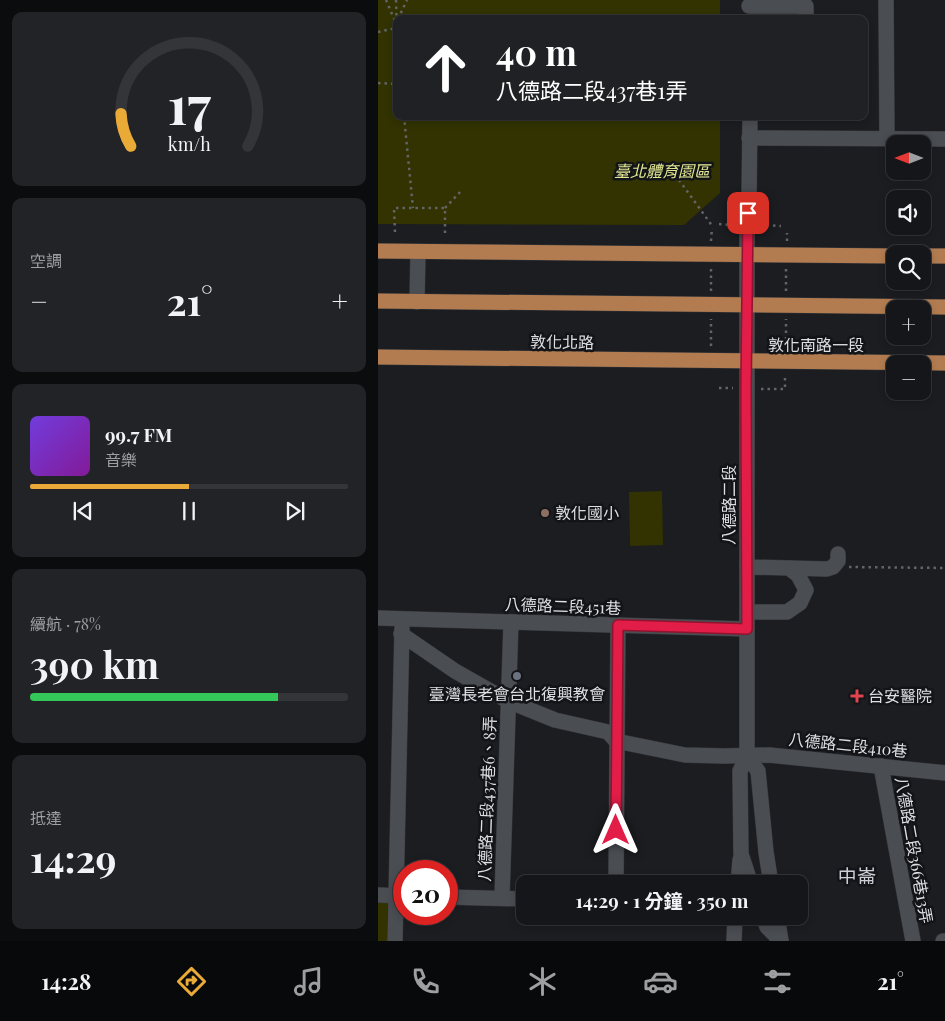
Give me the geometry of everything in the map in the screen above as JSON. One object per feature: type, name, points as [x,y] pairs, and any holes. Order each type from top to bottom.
[{"type":"main road","points":[[378,252],[886,256]]},
{"type":"main road","points":[[931,256],[946,256]]},
{"type":"main road","points":[[378,301],[946,307]]},
{"type":"main road","name":"敦化北路","points":[[378,358],[746,362]]},
{"type":"main road","name":"敦化南路一段","points":[[746,362],[946,363]]},
{"type":"street","points":[[886,0],[887,135]]},
{"type":"street","points":[[749,8],[806,6],[806,15]]},
{"type":"street","name":"八德路二段","points":[[748,875],[741,854],[740,771],[747,756],[746,362],[750,120]]},
{"type":"street","points":[[749,138],[886,138]]},
{"type":"street","points":[[931,139],[946,139]]},
{"type":"street","points":[[417,302],[418,252]]},
{"type":"street","points":[[747,567],[827,569],[836,561]]},
{"type":"street","points":[[747,612],[788,612],[800,603],[806,590],[798,575],[789,568]]},
{"type":"street","name":"八德路二段451巷","points":[[378,618],[402,626],[511,622],[747,629]]},
{"type":"street","name":"八德路二段437巷6、8弄","points":[[502,898],[511,622]]},
{"type":"street","points":[[616,875],[618,625]]},
{"type":"street","points":[[400,860],[402,626]]},
{"type":"street","name":"八德路二段410巷","points":[[402,626],[455,671],[508,701],[555,720],[608,732],[616,741],[685,755],[770,755],[946,773]]},
{"type":"street","name":"八德路二段","points":[[747,756],[758,771],[770,875]]},
{"type":"street","name":"八德路二段366巷13弄","points":[[881,766],[913,941]]},
{"type":"street","points":[[739,875],[741,854]]},
{"type":"street","points":[[378,895],[393,896]]},
{"type":"street","points":[[458,897],[516,899]]},
{"type":"street","points":[[394,941],[396,925]]},
{"type":"street","points":[[734,941],[735,925]]},
{"type":"street","points":[[766,925],[781,941]]},
{"type":"street","points":[[778,925],[781,941]]},
{"type":"path","points":[[386,0],[394,15]]},
{"type":"path","points":[[396,0],[397,15]]},
{"type":"path","points":[[400,15],[408,0]]},
{"type":"path","points":[[378,32],[393,29]]},
{"type":"path","points":[[378,83],[393,84]]},
{"type":"path","points":[[404,120],[413,208]]},
{"type":"path","points":[[679,180],[713,227]]},
{"type":"path","points":[[445,233],[445,208],[462,190]]},
{"type":"path","points":[[395,232],[394,208],[445,208]]},
{"type":"path","points":[[711,271],[711,291]]},
{"type":"path","points":[[786,273],[786,286]]},
{"type":"path","points":[[786,320],[786,341]]},
{"type":"path","points":[[711,326],[711,338]]},
{"type":"path","points":[[836,561],[946,568]]},
{"type":"green space","name":"臺北體育園區","points":[[378,0],[720,0],[720,15],[393,15],[393,120],[720,120],[720,193],[684,225],[378,224]]},
{"type":"green space","points":[[662,491],[663,545],[630,546],[629,492]]},
{"type":"green space","points":[[378,903],[388,903],[387,941],[378,941]]},
{"type":"place","name":"敦化國小","points":[[545,513]]},
{"type":"place","name":"臺灣長老會台北復興教會","points":[[517,676]]},
{"type":"place","name":"台安醫院","points":[[857,696]]},
{"type":"district","name":"中崙","points":[[857,876]]},
{"type":"route","points":[[616,830],[618,625],[747,629],[746,388],[748,213]]}]
